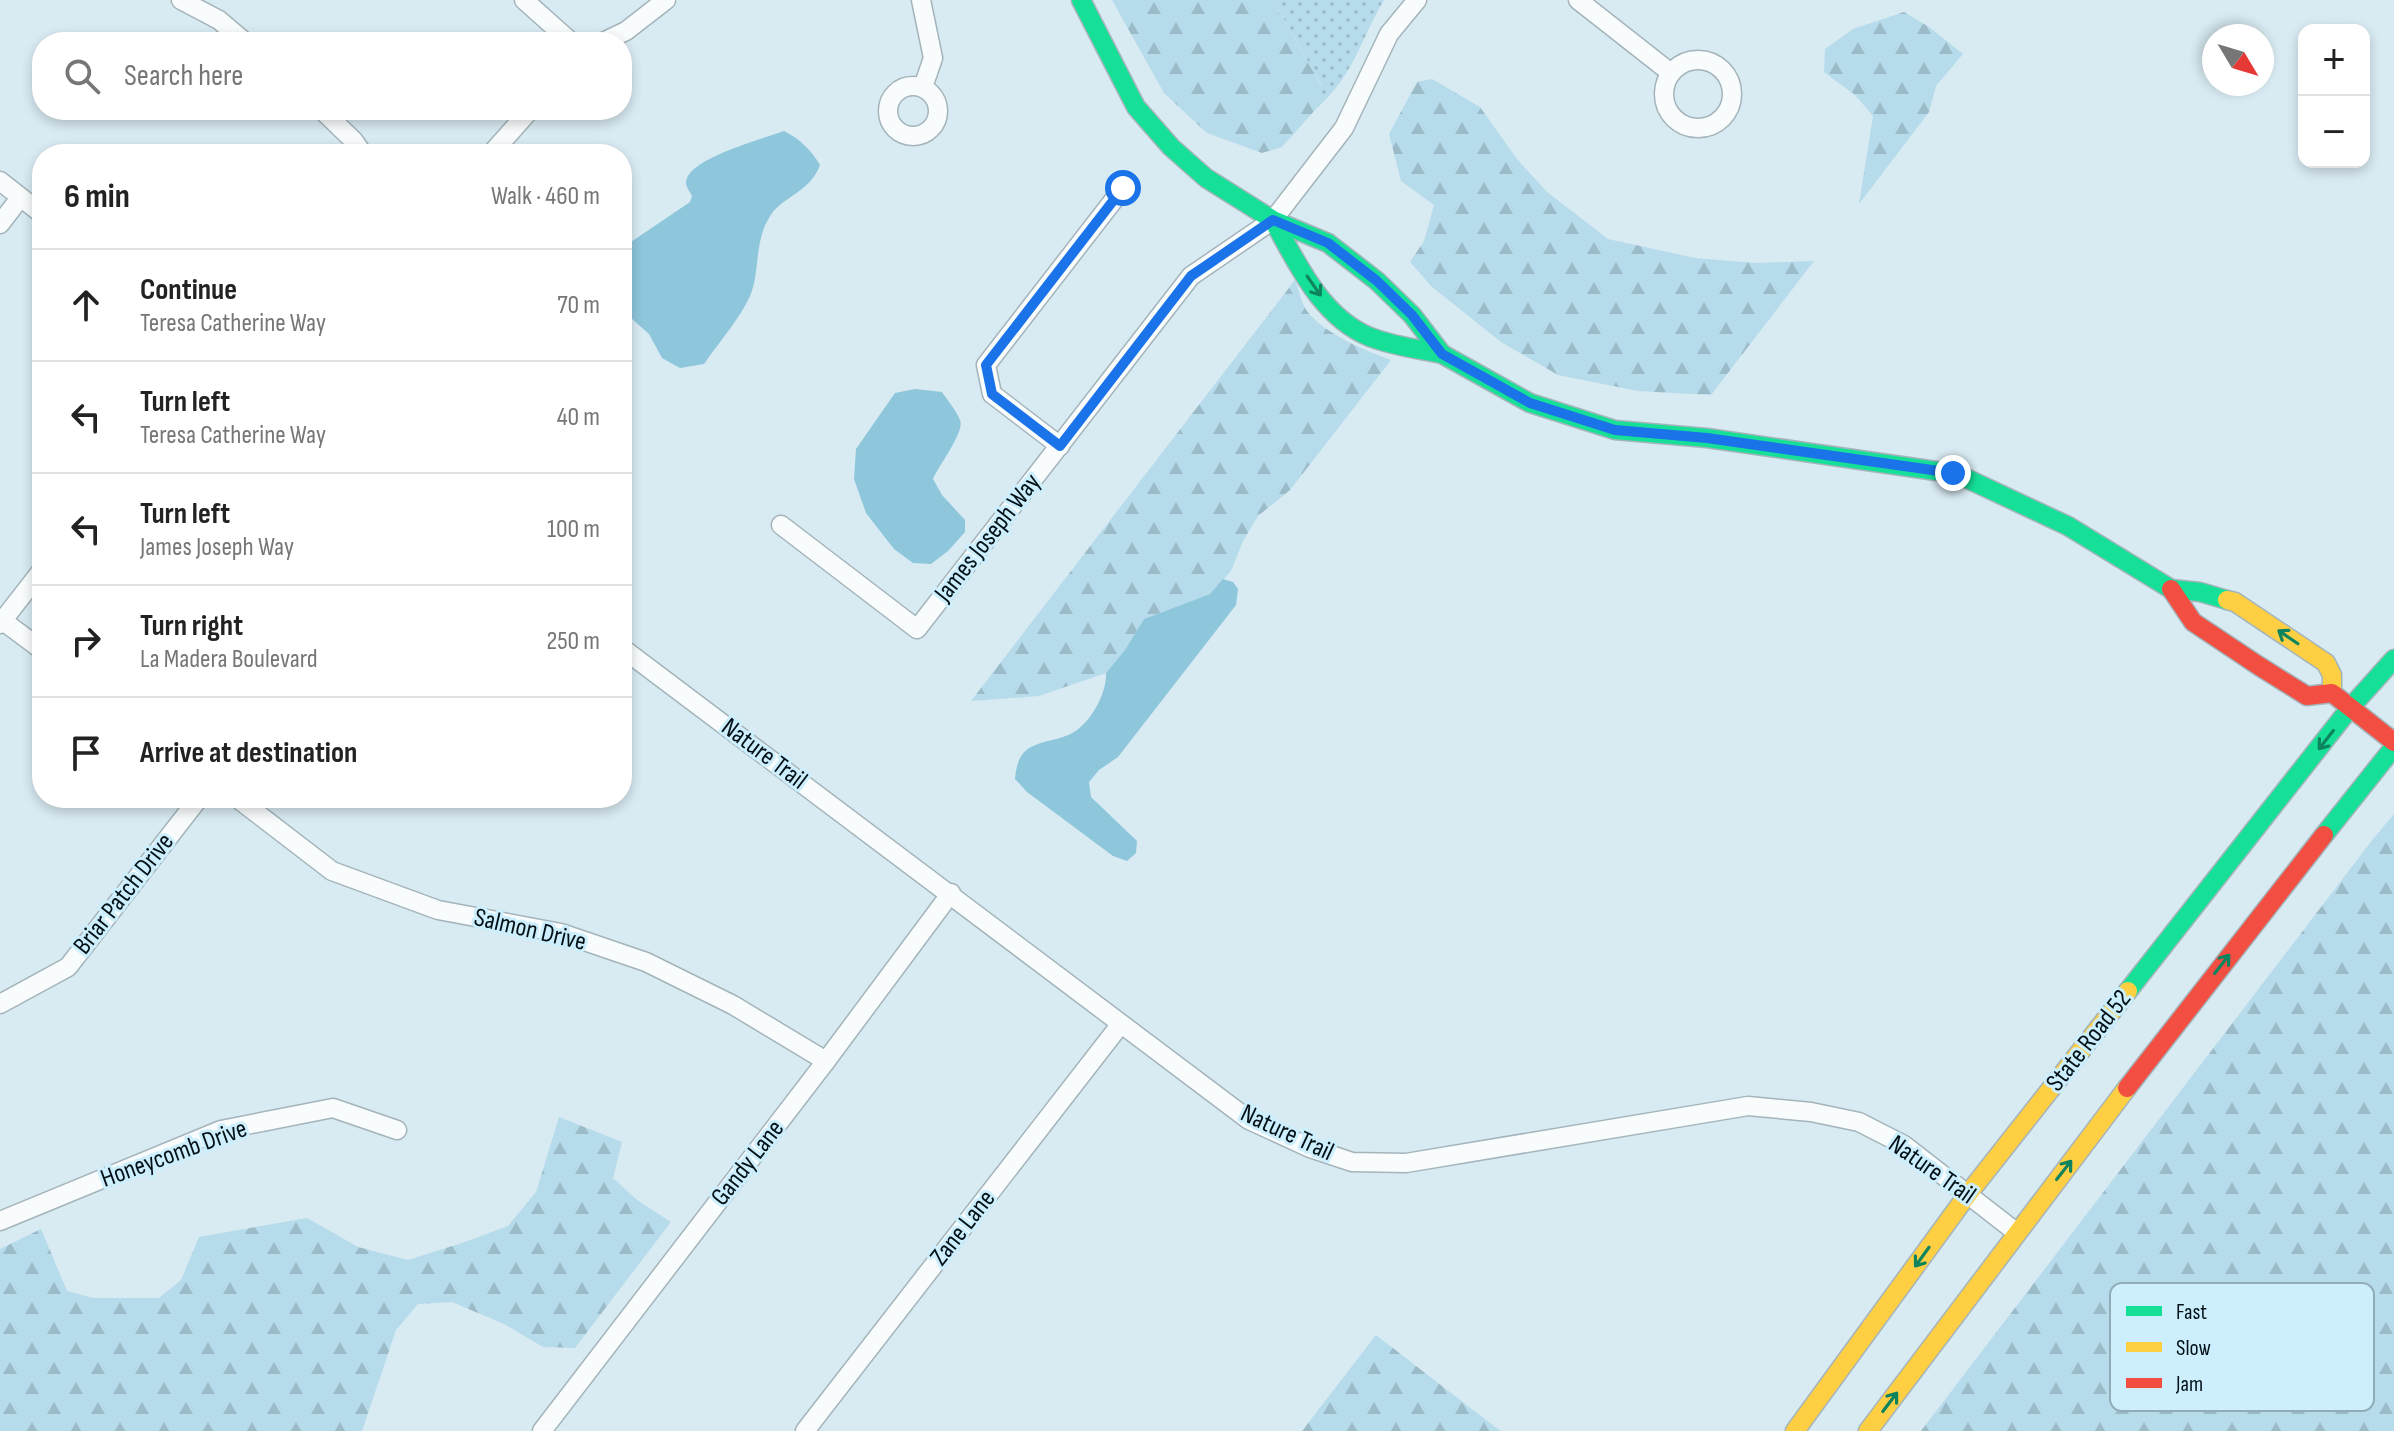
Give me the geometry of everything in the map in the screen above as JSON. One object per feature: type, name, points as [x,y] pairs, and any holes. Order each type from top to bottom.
[{"type":"street","points":[[181,0],[219,20],[233,32]]},
{"type":"street","points":[[524,0],[560,32]]},
{"type":"street","points":[[624,32],[666,0]]},
{"type":"street","points":[[921,0],[933,58],[923,87]]},
{"type":"street","points":[[1081,0],[1136,107],[1171,147],[1206,178],[1273,220],[1328,243],[1377,281],[1412,315],[1442,354]]},
{"type":"street","name":"James Joseph Way","points":[[781,525],[917,629],[1191,276],[1273,220],[1344,128],[1389,34],[1417,0]]},
{"type":"street","points":[[1578,0],[1671,73]]},
{"type":"street","points":[[332,120],[356,144]]},
{"type":"street","points":[[500,144],[521,120]]},
{"type":"street","points":[[0,181],[32,207]]},
{"type":"street","points":[[1060,446],[992,394],[986,365],[1123,188]]},
{"type":"street","points":[[0,224],[20,198]]},
{"type":"street","points":[[1273,220],[1299,266],[1327,305],[1349,326],[1385,342],[1442,354],[1530,403],[1615,430],[1707,438],[1957,474],[2068,526],[2171,589],[2193,622],[2307,696],[2332,693],[2394,745],[2016,1232],[1868,1431]]},
{"type":"street","points":[[32,583],[1,622],[32,643]]},
{"type":"street","points":[[2171,589],[2200,592],[2235,602],[2326,663],[2332,675],[2332,693]]},
{"type":"street","name":"Nature Trail","points":[[632,655],[1249,1120],[1310,1148],[1352,1162],[1406,1163],[1748,1106],[1811,1112],[1859,1122],[1904,1145],[2016,1232]]},
{"type":"street","name":"State Road 52","points":[[1795,1431],[1968,1194],[2350,708],[2394,659]]},
{"type":"street","name":"Briar Patch Drive","points":[[0,1004],[68,967],[191,808]]},
{"type":"street","name":"Salmon Drive","points":[[250,808],[332,871],[438,910],[561,933],[646,962],[733,1005],[826,1061]]},
{"type":"street","name":"Gandy Lane","points":[[542,1431],[951,893]]},
{"type":"street","name":"Zane Lane","points":[[805,1431],[1120,1025]]},
{"type":"street","name":"Honeycomb Drive","points":[[0,1221],[221,1130],[333,1108],[397,1130]]},
{"type":"green space","points":[[1112,0],[1273,0],[1322,87],[1316,109],[1282,147],[1262,153],[1207,133],[1164,93]]},
{"type":"green space","points":[[1273,0],[1384,0],[1340,83],[1316,109],[1322,86]]},
{"type":"green space","points":[[1904,12],[1963,54],[1936,86],[1929,112],[1859,204],[1873,116],[1855,95],[1824,72],[1825,49],[1853,29]]},
{"type":"green space","points":[[1432,79],[1480,107],[1517,159],[1547,192],[1608,239],[1695,258],[1755,263],[1814,261],[1711,395],[1638,391],[1558,375],[1501,342],[1431,286],[1410,262],[1424,241],[1434,205],[1401,181],[1389,134],[1417,82]]},
{"type":"green space","points":[[1295,280],[1305,308],[1323,327],[1391,360],[1290,490],[1258,516],[1243,541],[1231,571],[1210,594],[1144,619],[1106,673],[1039,696],[971,701]]},
{"type":"green space","points":[[2394,814],[2394,1431],[1921,1431]]},
{"type":"green space","points":[[559,1117],[622,1142],[613,1178],[637,1200],[671,1222],[575,1348],[543,1347],[504,1324],[452,1302],[418,1304],[396,1330],[362,1431],[0,1431],[0,1249],[41,1229],[67,1291],[93,1298],[159,1298],[181,1280],[199,1237],[307,1218],[358,1247],[408,1260],[508,1226],[536,1192]]},
{"type":"green space","points":[[1376,1335],[1495,1427],[1501,1431],[1302,1431]]},
{"type":"shaded area","points":[[784,131],[805,145],[820,165],[802,189],[774,211],[764,227],[753,287],[735,322],[704,364],[680,368],[662,358],[649,334],[632,319],[632,241],[690,202],[692,196],[686,185],[693,170],[730,150]]},
{"type":"shaded area","points":[[915,389],[942,392],[961,425],[933,479],[942,495],[965,520],[965,532],[931,564],[913,563],[894,549],[866,513],[854,479],[856,449],[895,393]]},
{"type":"shaded area","points":[[1223,579],[1233,582],[1238,589],[1236,605],[1118,757],[1099,770],[1089,782],[1091,797],[1137,841],[1136,853],[1127,861],[1113,856],[1027,792],[1015,779],[1019,761],[1031,747],[1069,735],[1086,721],[1101,698],[1106,673],[1144,619],[1210,594]]},
{"type":"traffic: fast","points":[[1081,0],[1136,107],[1171,147],[1206,178],[1273,220],[1328,243],[1377,281],[1412,315],[1442,354],[1397,345],[1353,328],[1324,303],[1312,287],[1273,220]]},
{"type":"traffic: fast","points":[[1442,354],[1530,403],[1615,430],[1707,438],[1957,474],[2068,526],[2171,589],[2200,592],[2227,600]]},
{"type":"traffic: fast","points":[[2128,991],[2350,708],[2394,659]]},
{"type":"traffic: fast","points":[[2324,835],[2394,747]]},
{"type":"traffic: slow","points":[[2227,600],[2235,602],[2326,663],[2332,675],[2332,693]]},
{"type":"traffic: slow","points":[[1795,1431],[1968,1194],[2128,991]]},
{"type":"traffic: slow","points":[[1868,1431],[2127,1088]]},
{"type":"traffic: jam","points":[[2171,589],[2193,622],[2307,696],[2332,693],[2394,742]]},
{"type":"traffic: jam","points":[[2127,1088],[2324,835]]},
{"type":"route","points":[[1123,188],[986,365],[992,394],[1060,446],[1191,276],[1273,220],[1328,243],[1377,281],[1412,315],[1442,354],[1530,403],[1615,430],[1707,438],[1953,473]]}]
